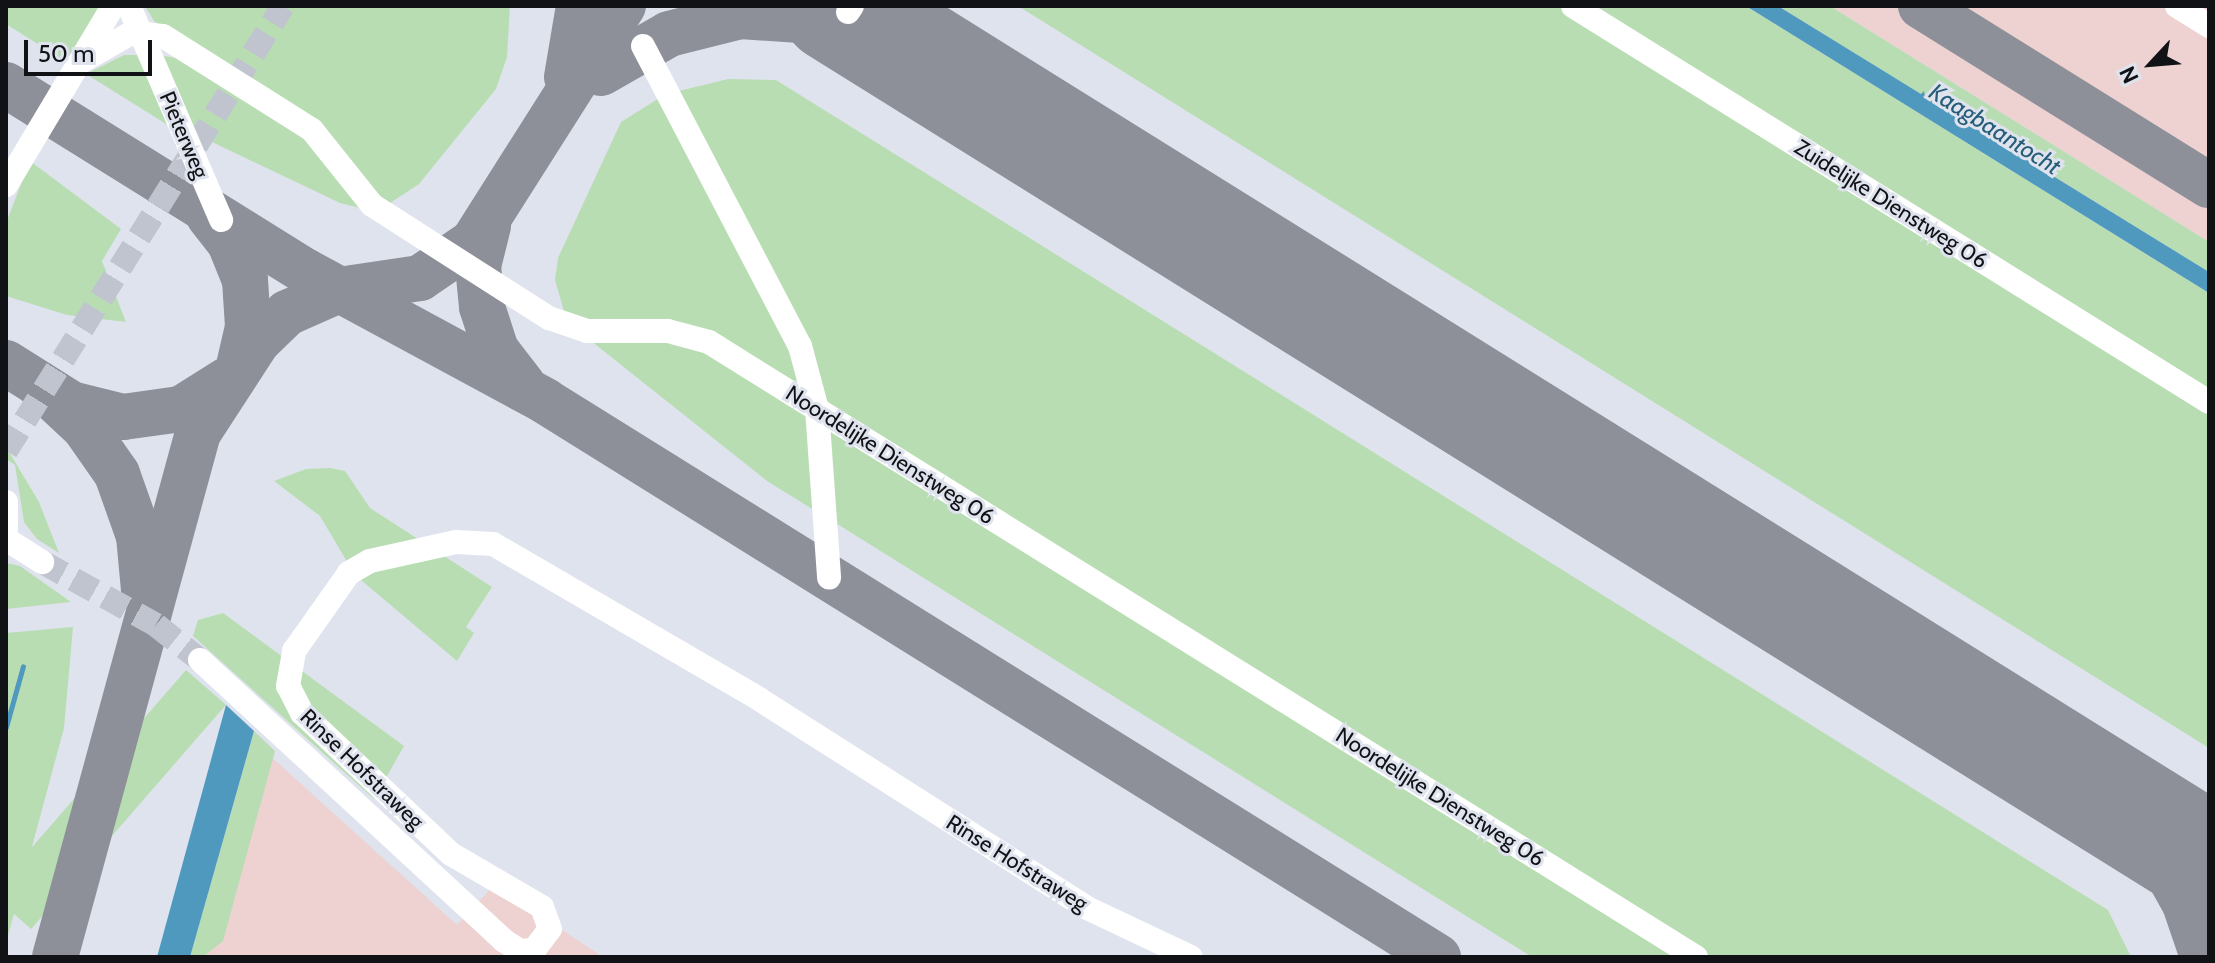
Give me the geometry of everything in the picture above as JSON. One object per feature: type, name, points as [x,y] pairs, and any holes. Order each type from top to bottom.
[{"type":"lane","points":[[6,185],[113,6]]},
{"type":"lane","name":"Pieterweg","points":[[129,6],[221,220]]},
{"type":"lane","name":"Zuidelijke Dienstweg 06","points":[[1573,6],[2209,402]]},
{"type":"lane","points":[[2177,6],[2209,26]]},
{"type":"lane","points":[[82,61],[140,31]]},
{"type":"lane","name":"Noordelijke Dienstweg 06","points":[[140,31],[163,36],[300,121],[328,146],[372,205],[556,322],[587,331],[668,331],[697,337],[1696,957]]},
{"type":"lane","points":[[643,46],[788,317],[817,409],[829,578]]},
{"type":"lane","points":[[6,502],[6,529]]},
{"type":"lane","points":[[6,539],[42,562]]},
{"type":"lane","name":"Rinse Hofstraweg","points":[[200,660],[503,940],[520,951],[534,950],[550,929],[542,907],[451,854],[302,713],[288,686],[294,651],[335,586],[360,566],[469,540],[493,544],[759,699],[1085,907],[1191,957]]},
{"type":"shaded area","points":[[1830,6],[2209,6],[2209,242]]},
{"type":"shaded area","points":[[268,754],[457,925],[494,885],[603,957],[200,957]]},
{"type":"green space","points":[[6,6],[106,6],[71,65],[6,24]]},
{"type":"green space","points":[[145,6],[510,6],[507,57],[496,89],[419,184],[384,207],[154,21]]},
{"type":"green space","points":[[1018,6],[1561,6],[2209,410],[2209,748]]},
{"type":"green space","points":[[1577,6],[1746,6],[2209,293],[2209,396]]},
{"type":"green space","points":[[1778,6],[1830,6],[2209,242],[2209,272]]},
{"type":"green space","points":[[124,55],[143,55],[171,127],[86,74]]},
{"type":"green space","points":[[158,55],[176,58],[296,127],[364,209],[340,203],[191,132]]},
{"type":"green space","points":[[728,79],[776,80],[2108,910],[2131,957],[1708,957],[822,404],[675,92]]},
{"type":"green space","points":[[661,97],[760,281],[802,381],[792,385],[736,349],[566,318],[555,280],[558,258],[621,122]]},
{"type":"green space","points":[[30,161],[121,229],[102,261],[126,322],[67,315],[6,296],[6,223]]},
{"type":"green space","points":[[586,337],[695,343],[808,417],[814,510],[767,481]]},
{"type":"green space","points":[[836,428],[1685,957],[1532,957],[834,522],[827,435]]},
{"type":"green space","points":[[6,447],[39,502],[59,553],[37,539],[24,522],[15,465],[6,459]]},
{"type":"green space","points":[[306,469],[345,471],[370,508],[492,587],[466,627],[474,633],[457,661],[355,575],[320,516],[274,481]]},
{"type":"green space","points":[[6,563],[20,566],[71,602],[6,609]]},
{"type":"green space","points":[[223,613],[404,746],[374,799],[193,636],[198,620]]},
{"type":"green space","points":[[73,627],[64,728],[6,943],[6,633]]},
{"type":"green space","points":[[186,670],[226,705],[31,929],[6,907],[6,877]]},
{"type":"green space","points":[[254,731],[275,751],[223,941],[203,957],[190,957]]},
{"type":"water","points":[[1746,6],[1778,6],[1921,94],[1924,91],[1925,97],[2209,272],[2209,293]]},
{"type":"water","points":[[226,705],[254,731],[190,957],[157,957]]},
{"type":"waterway","points":[[6,727],[23,666]]},
{"type":"taxiway","points":[[567,77],[579,6]]},
{"type":"taxiway","points":[[55,957],[198,433],[257,342],[287,313],[339,290],[420,278],[473,242],[623,6]]},
{"type":"taxiway","points":[[1921,6],[2209,185]]},
{"type":"taxiway","points":[[601,73],[669,34],[740,16],[830,22],[903,47]]},
{"type":"taxiway","points":[[6,85],[305,271],[545,401],[1438,957]]},
{"type":"taxiway","points":[[209,216],[230,243],[245,280],[248,327],[239,366]]},
{"type":"taxiway","points":[[488,226],[478,266],[482,307],[496,350],[523,385]]},
{"type":"taxiway","points":[[6,363],[71,404],[123,417],[181,409],[227,380]]},
{"type":"taxiway","points":[[38,384],[85,428],[117,474],[139,536],[144,590]]},
{"type":"taxiway","points":[[2079,780],[2121,814],[2161,861],[2185,904],[2203,957]]},
{"type":"taxiway","points":[[2180,843],[2209,856]]},
{"type":"runway","points":[[837,6],[2209,861]]},
{"type":"tunnel","points":[[6,451],[283,6]]},
{"type":"tunnel","points":[[42,562],[156,625],[200,660]]},
{"type":"water label","name":"Kaagbaantocht","points":[[1995,129]]}]
